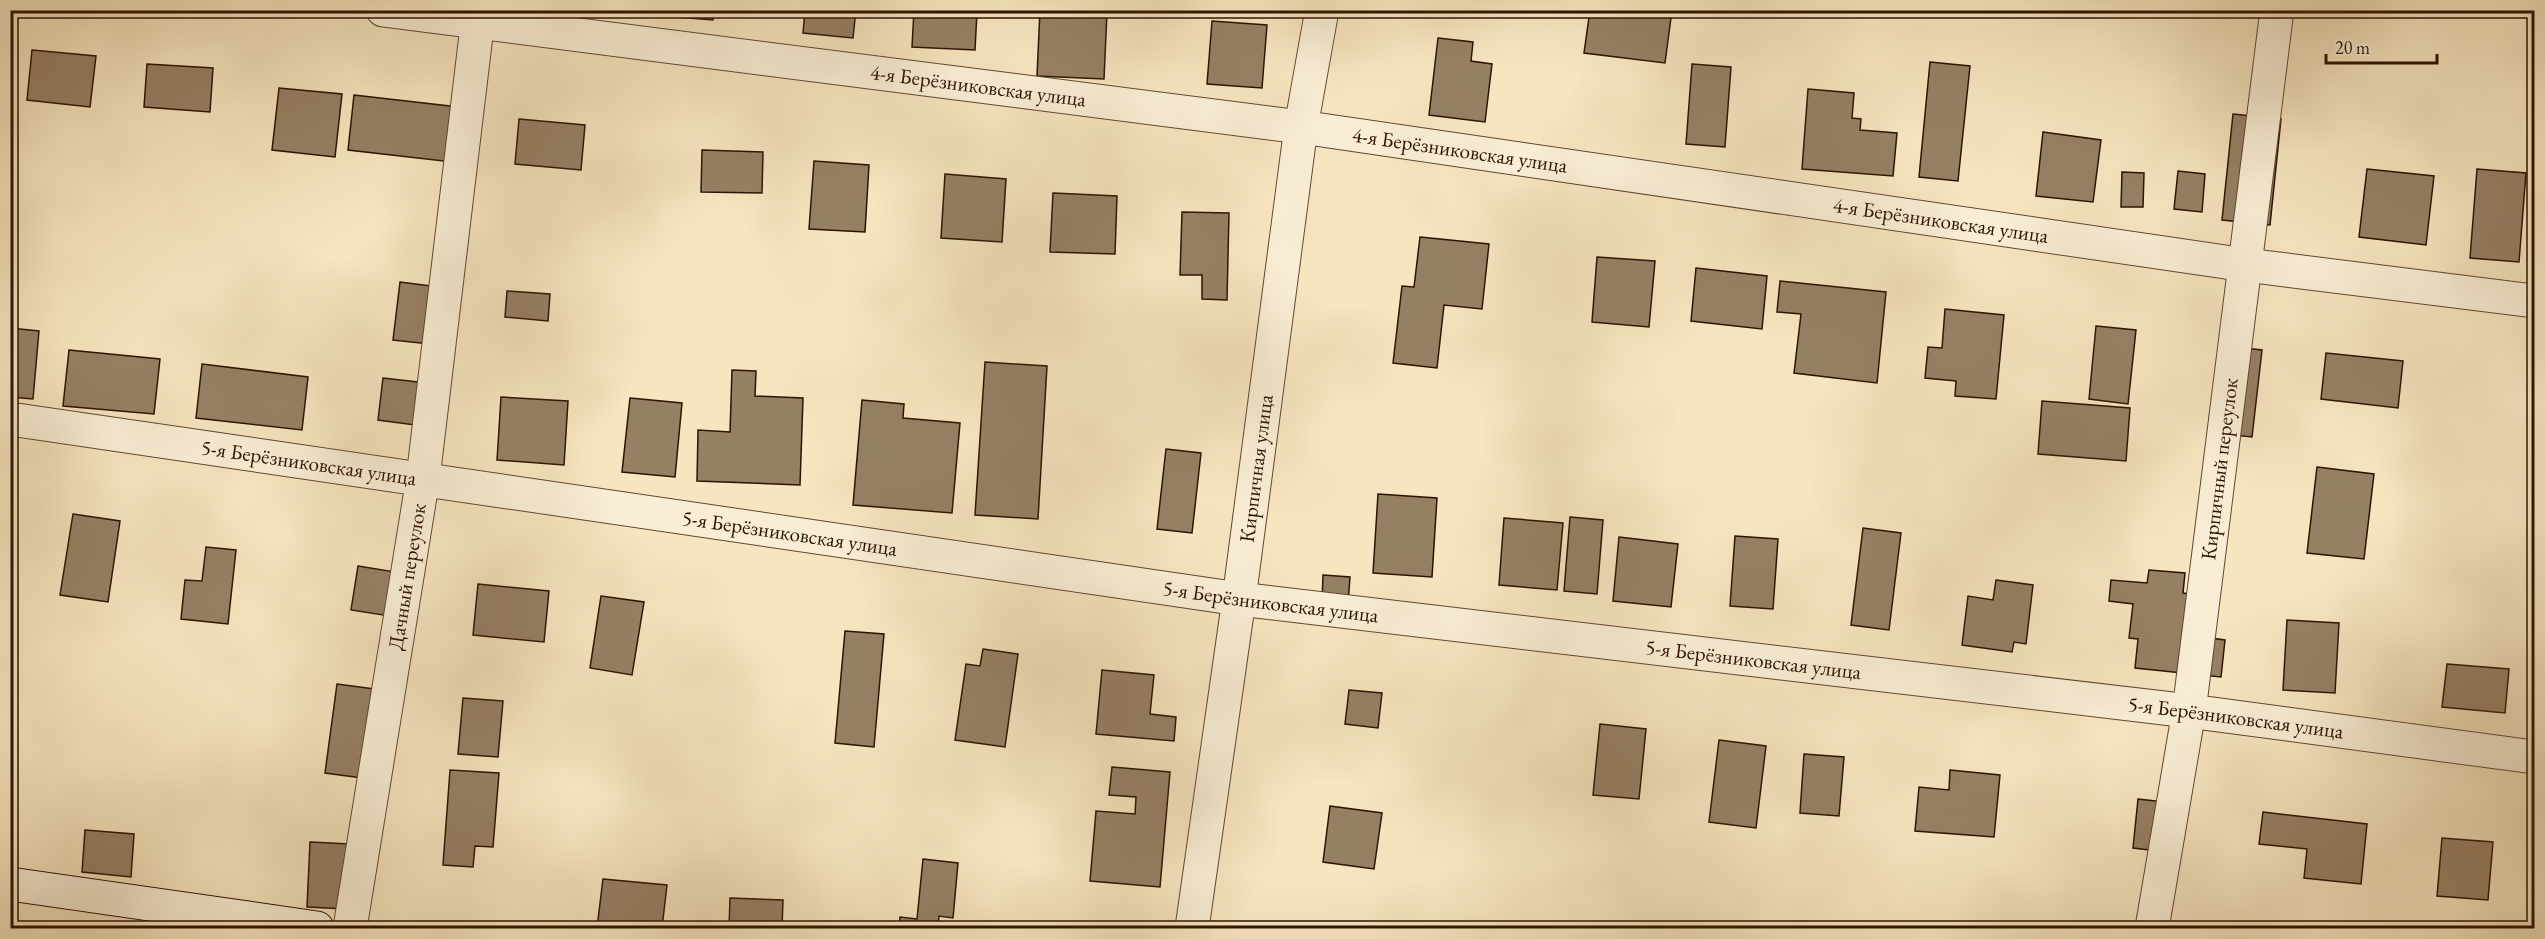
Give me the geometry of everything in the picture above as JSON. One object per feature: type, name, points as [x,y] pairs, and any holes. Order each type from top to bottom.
[{"type":"street","name":"4-я Берёзниковская улица","points":[[383,10],[478,17],[1301,127],[2246,265],[2535,301]]},
{"type":"street","name":"Кирпичная улица","points":[[1192,928],[1239,599],[1301,127],[1322,10]]},
{"type":"street","name":"Кирпичный переулок","points":[[2152,928],[2189,711],[2277,10]]},
{"type":"street","name":"Дачный переулок","points":[[350,928],[423,478],[478,17]]},
{"type":"street","name":"5-я Берёзниковская улица","points":[[10,419],[1239,599],[2189,711],[2535,757]]},
{"type":"street","points":[[10,884],[317,928]]},
{"type":"building","points":[[677,10],[714,10],[713,20],[677,17]]},
{"type":"building","points":[[805,10],[856,10],[853,38],[803,33]]},
{"type":"building","points":[[914,10],[977,12],[975,50],[912,47]]},
{"type":"building","points":[[1040,10],[1107,12],[1104,79],[1037,76]]},
{"type":"building","points":[[1590,10],[1672,10],[1665,63],[1584,53]]},
{"type":"building","points":[[1212,21],[1267,25],[1262,88],[1207,84]]},
{"type":"building","points":[[1438,38],[1473,42],[1471,61],[1492,64],[1485,122],[1429,115]]},
{"type":"building","points":[[32,50],[96,56],[90,107],[27,100]]},
{"type":"building","points":[[1930,62],[1970,66],[1958,181],[1919,177]]},
{"type":"building","points":[[147,64],[213,68],[210,112],[144,107]]},
{"type":"building","points":[[1692,64],[1731,67],[1725,147],[1686,144]]},
{"type":"building","points":[[279,88],[342,94],[335,157],[272,150]]},
{"type":"building","points":[[1808,89],[1854,93],[1852,118],[1861,119],[1860,130],[1897,133],[1893,176],[1802,169]]},
{"type":"building","points":[[354,95],[467,108],[461,163],[348,150]]},
{"type":"building","points":[[2233,114],[2281,119],[2270,225],[2222,220]]},
{"type":"building","points":[[519,119],[585,125],[581,170],[515,164]]},
{"type":"building","points":[[2043,132],[2101,140],[2093,202],[2036,196]]},
{"type":"building","points":[[702,150],[763,152],[762,193],[701,192]]},
{"type":"building","points":[[814,161],[869,165],[865,232],[809,229]]},
{"type":"building","points":[[2367,169],[2434,176],[2426,245],[2359,237]]},
{"type":"building","points":[[2477,169],[2526,173],[2519,262],[2470,258]]},
{"type":"building","points":[[2178,171],[2205,174],[2202,212],[2174,209]]},
{"type":"building","points":[[2122,172],[2144,173],[2143,207],[2121,207]]},
{"type":"building","points":[[945,174],[1006,179],[1002,242],[941,238]]},
{"type":"building","points":[[1053,193],[1117,196],[1115,254],[1050,252]]},
{"type":"building","points":[[1182,212],[1229,213],[1227,300],[1202,299],[1202,275],[1180,275]]},
{"type":"building","points":[[1420,237],[1489,244],[1482,309],[1444,305],[1437,368],[1393,363],[1402,286],[1414,287]]},
{"type":"building","points":[[1597,257],[1655,261],[1649,327],[1592,322]]},
{"type":"building","points":[[1696,268],[1767,276],[1762,329],[1691,321]]},
{"type":"building","points":[[1780,281],[1886,292],[1877,383],[1794,373],[1801,314],[1777,312]]},
{"type":"building","points":[[400,282],[446,288],[439,345],[393,340]]},
{"type":"building","points":[[507,291],[550,294],[548,321],[505,317]]},
{"type":"building","points":[[1945,309],[2004,315],[1996,399],[1955,396],[1956,381],[1925,378],[1928,347],[1942,348]]},
{"type":"building","points":[[2096,326],[2136,330],[2128,404],[2089,399]]},
{"type":"building","points":[[10,328],[39,331],[33,399],[10,397]]},
{"type":"building","points":[[2226,346],[2262,350],[2252,437],[2216,433]]},
{"type":"building","points":[[69,350],[160,359],[154,414],[63,406]]},
{"type":"building","points":[[2326,353],[2403,361],[2398,408],[2321,399]]},
{"type":"building","points":[[985,362],[1047,366],[1038,519],[975,515]]},
{"type":"building","points":[[202,364],[308,377],[302,430],[196,418]]},
{"type":"building","points":[[732,370],[756,371],[755,396],[803,398],[800,485],[697,481],[698,430],[730,432]]},
{"type":"building","points":[[383,378],[435,384],[430,427],[378,420]]},
{"type":"building","points":[[501,397],[568,401],[564,465],[497,460]]},
{"type":"building","points":[[630,398],[682,403],[675,477],[622,472]]},
{"type":"building","points":[[862,400],[904,404],[903,418],[960,423],[952,513],[853,505]]},
{"type":"building","points":[[2042,401],[2130,408],[2126,461],[2038,454]]},
{"type":"building","points":[[1166,449],[1201,453],[1192,533],[1157,529]]},
{"type":"building","points":[[2317,467],[2374,474],[2364,559],[2307,553]]},
{"type":"building","points":[[1378,494],[1437,498],[1432,577],[1373,573]]},
{"type":"building","points":[[73,514],[120,521],[108,602],[60,595]]},
{"type":"building","points":[[1570,517],[1603,520],[1597,594],[1564,591]]},
{"type":"building","points":[[1504,518],[1563,523],[1557,590],[1499,585]]},
{"type":"building","points":[[1863,528],[1901,533],[1889,630],[1851,625]]},
{"type":"building","points":[[1735,536],[1778,539],[1773,609],[1730,606]]},
{"type":"building","points":[[1619,537],[1678,544],[1671,607],[1613,601]]},
{"type":"building","points":[[206,547],[236,550],[228,624],[181,619],[185,580],[202,581]]},
{"type":"building","points":[[358,566],[408,574],[402,618],[351,610]]},
{"type":"building","points":[[2149,570],[2185,573],[2183,593],[2207,596],[2203,637],[2225,640],[2221,677],[2135,668],[2138,639],[2129,638],[2133,604],[2109,601],[2111,580],[2147,583]]},
{"type":"building","points":[[1323,575],[1350,577],[1348,604],[1322,603]]},
{"type":"building","points":[[1996,580],[2033,585],[2026,644],[2014,642],[2012,652],[1962,645],[1968,596],[1993,600]]},
{"type":"building","points":[[478,584],[549,591],[544,642],[473,635]]},
{"type":"building","points":[[601,596],[644,602],[632,675],[590,668]]},
{"type":"building","points":[[2287,620],[2339,623],[2335,693],[2283,690]]},
{"type":"building","points":[[845,631],[884,634],[874,747],[835,743]]},
{"type":"building","points":[[983,649],[1018,654],[1005,747],[955,740],[966,664],[980,666]]},
{"type":"building","points":[[2447,664],[2509,669],[2505,713],[2442,707]]},
{"type":"building","points":[[1102,670],[1154,675],[1150,714],[1176,717],[1174,741],[1096,734]]},
{"type":"building","points":[[337,684],[389,691],[377,780],[325,773]]},
{"type":"building","points":[[1349,690],[1382,693],[1378,728],[1345,724]]},
{"type":"building","points":[[463,698],[503,701],[498,757],[458,754]]},
{"type":"building","points":[[1600,724],[1646,729],[1639,799],[1593,795]]},
{"type":"building","points":[[1719,740],[1766,746],[1756,828],[1709,822]]},
{"type":"building","points":[[1804,754],[1844,757],[1839,816],[1800,813]]},
{"type":"building","points":[[1112,767],[1170,772],[1160,887],[1090,881],[1096,811],[1135,814],[1136,797],[1109,795]]},
{"type":"building","points":[[450,770],[499,773],[493,847],[475,846],[473,867],[443,865]]},
{"type":"building","points":[[1950,770],[2000,775],[1994,837],[1915,831],[1919,787],[1949,790]]},
{"type":"building","points":[[2138,799],[2181,804],[2175,853],[2133,848]]},
{"type":"building","points":[[1330,806],[1382,813],[1374,869],[1323,862]]},
{"type":"building","points":[[2263,812],[2367,824],[2361,884],[2304,878],[2307,849],[2259,844]]},
{"type":"building","points":[[85,830],[134,834],[131,877],[82,872]]},
{"type":"building","points":[[2442,838],[2493,842],[2488,900],[2437,896]]},
{"type":"building","points":[[310,842],[369,845],[365,910],[307,907]]},
{"type":"building","points":[[923,859],[958,863],[953,918],[939,916],[938,928],[899,928],[900,917],[917,919]]},
{"type":"building","points":[[603,879],[667,885],[662,928],[597,928]]},
{"type":"building","points":[[730,898],[783,900],[782,928],[729,928]]}]
